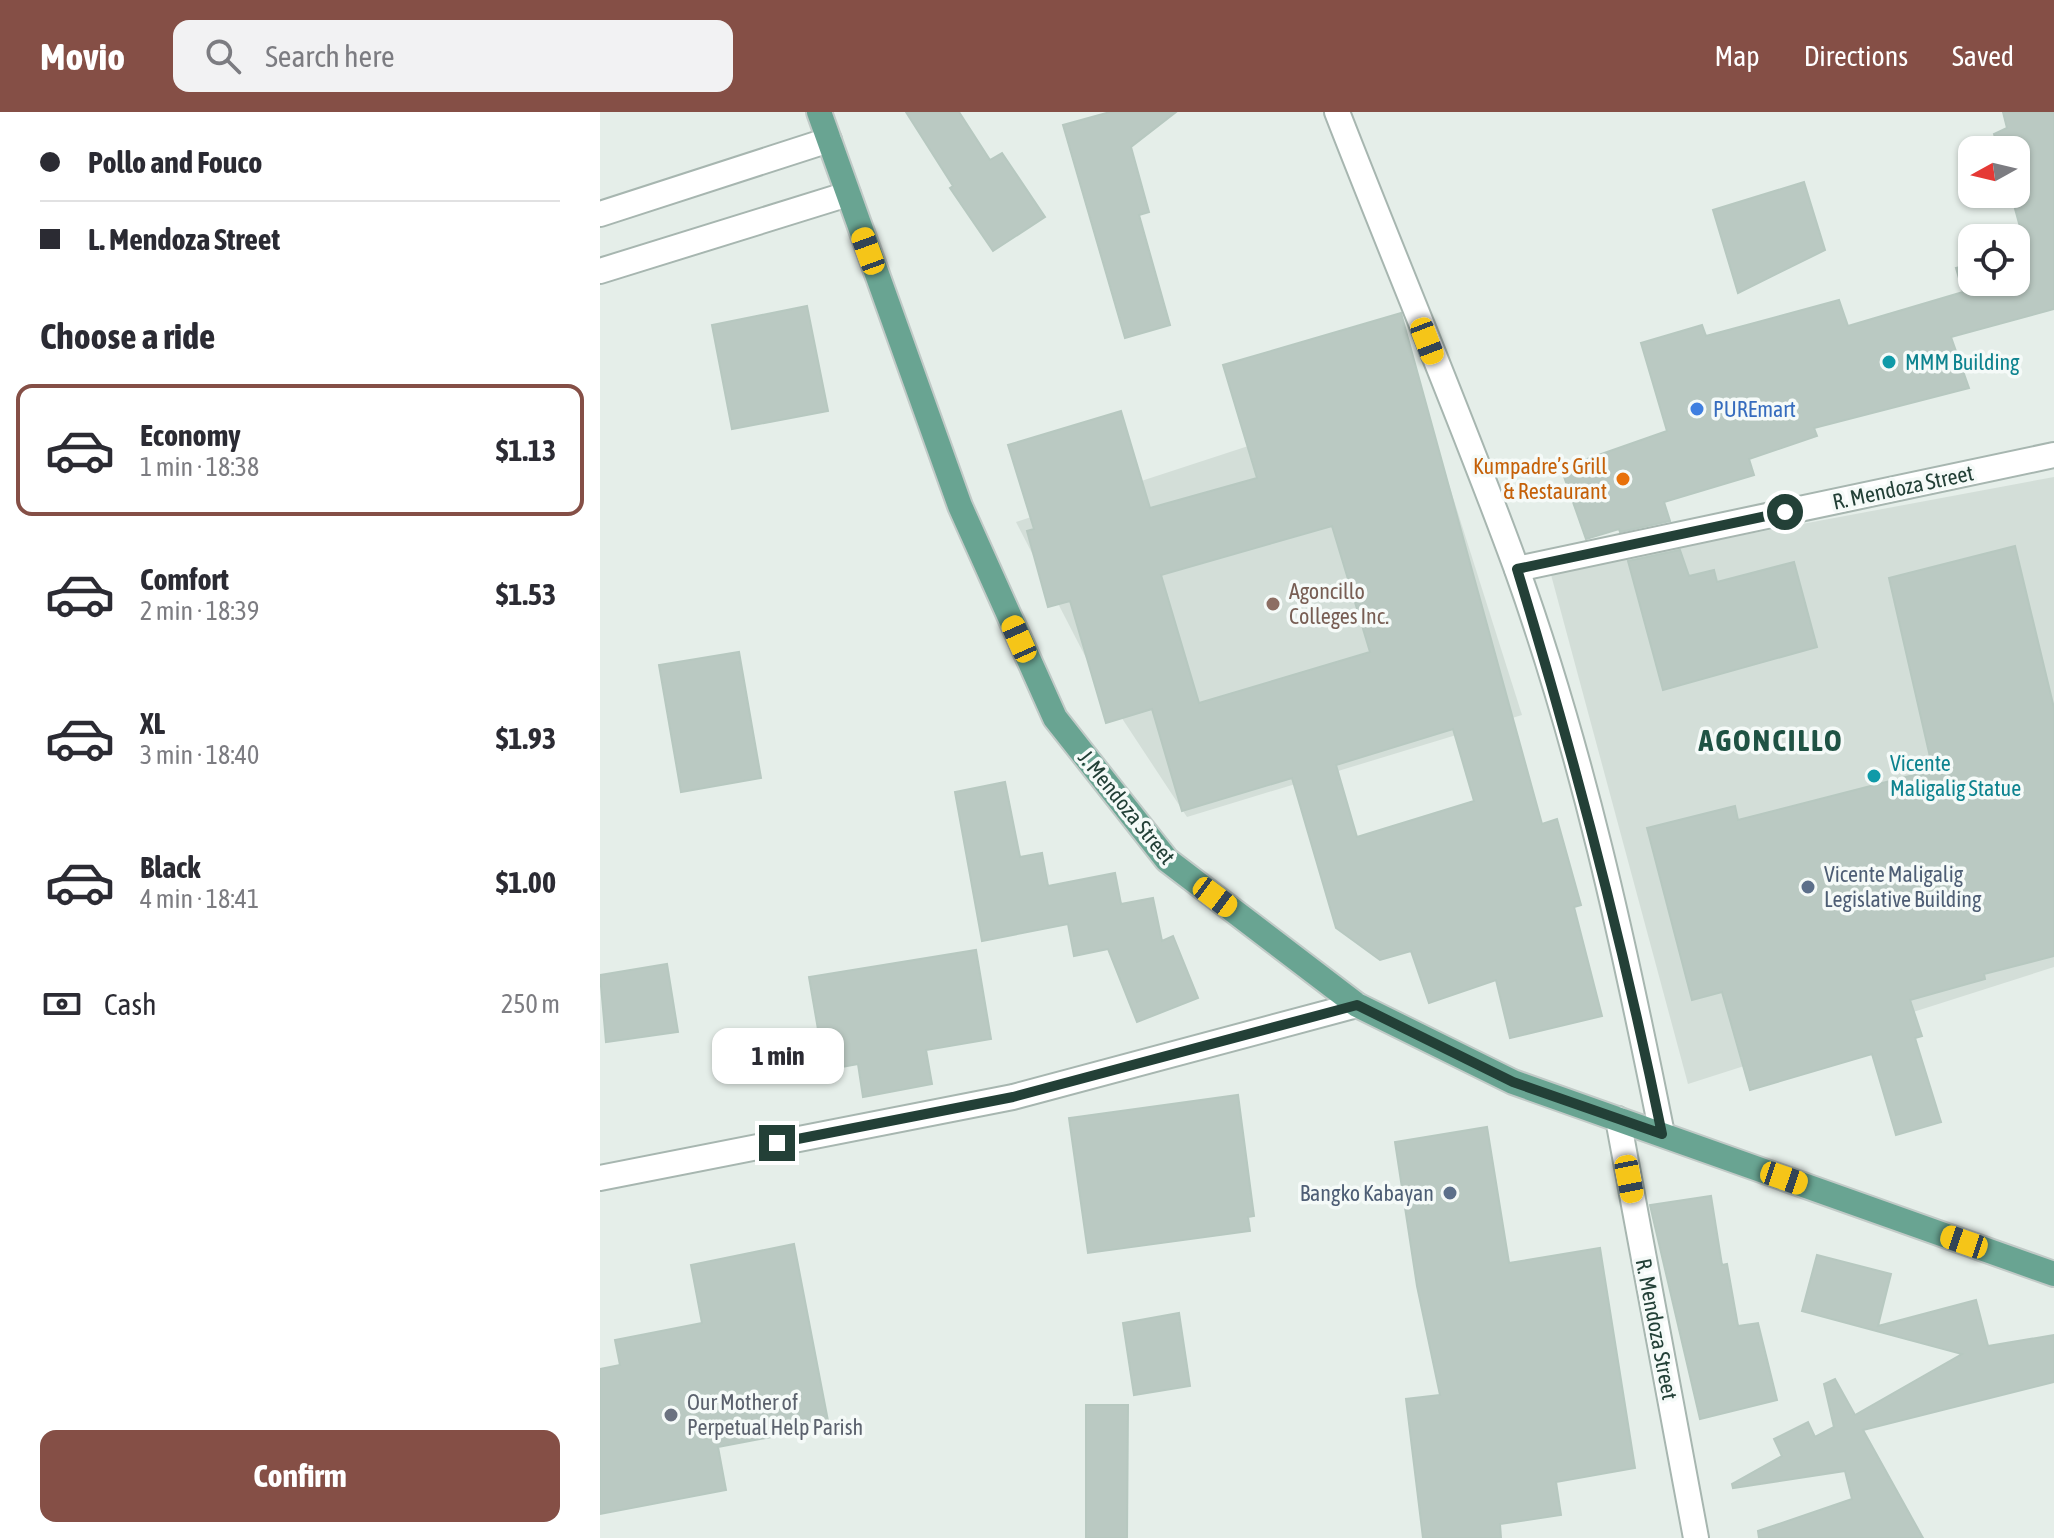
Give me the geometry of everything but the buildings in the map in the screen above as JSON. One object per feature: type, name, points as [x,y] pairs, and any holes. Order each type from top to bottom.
[{"type":"main road","name":"J. Mendoza Street","points":[[819,112],[960,506],[1055,718],[1167,860],[1357,1005],[1513,1082],[2054,1274]]},
{"type":"street","points":[[1337,112],[1517,569],[1572,749],[1635,996],[1662,1134]]},
{"type":"street","points":[[600,214],[829,140]]},
{"type":"street","points":[[600,271],[848,194]]},
{"type":"street","name":"R. Mendoza Street","points":[[1517,569],[2054,455]]},
{"type":"street","points":[[600,1178],[1013,1097],[1357,1005]]},
{"type":"street","name":"R. Mendoza Street","points":[[1618,1119],[1696,1538]]},
{"type":"shaded area","name":"Agoncillo Colleges Inc.","points":[[1419,390],[1522,715],[1187,817],[1100,685],[1016,522]]},
{"type":"shaded area","points":[[2054,477],[2054,967],[1688,1084],[1550,571]]},
{"type":"place","name":"MMM Building","points":[[1889,362]]},
{"type":"place","name":"PUREmart","points":[[1697,409]]},
{"type":"place","name":"Kumpadre’s Grill & Restaurant","points":[[1623,479]]},
{"type":"place","name":"Agoncillo Colleges Inc.","points":[[1273,604]]},
{"type":"place","name":"Vicente Maligalig Statue","points":[[1874,776]]},
{"type":"place","name":"Vicente Maligalig Legislative Building","points":[[1808,887]]},
{"type":"place","name":"Bangko Kabayan","points":[[1450,1193]]},
{"type":"place","name":"Our Mother of Perpetual Help Parish","points":[[671,1415]]},
{"type":"district","name":"AGONCILLO","points":[[1771,740]]},
{"type":"route","points":[[777,1143],[1013,1097],[1357,1005],[1513,1082],[1662,1134],[1635,996],[1572,749],[1517,569],[1785,512]]}]
